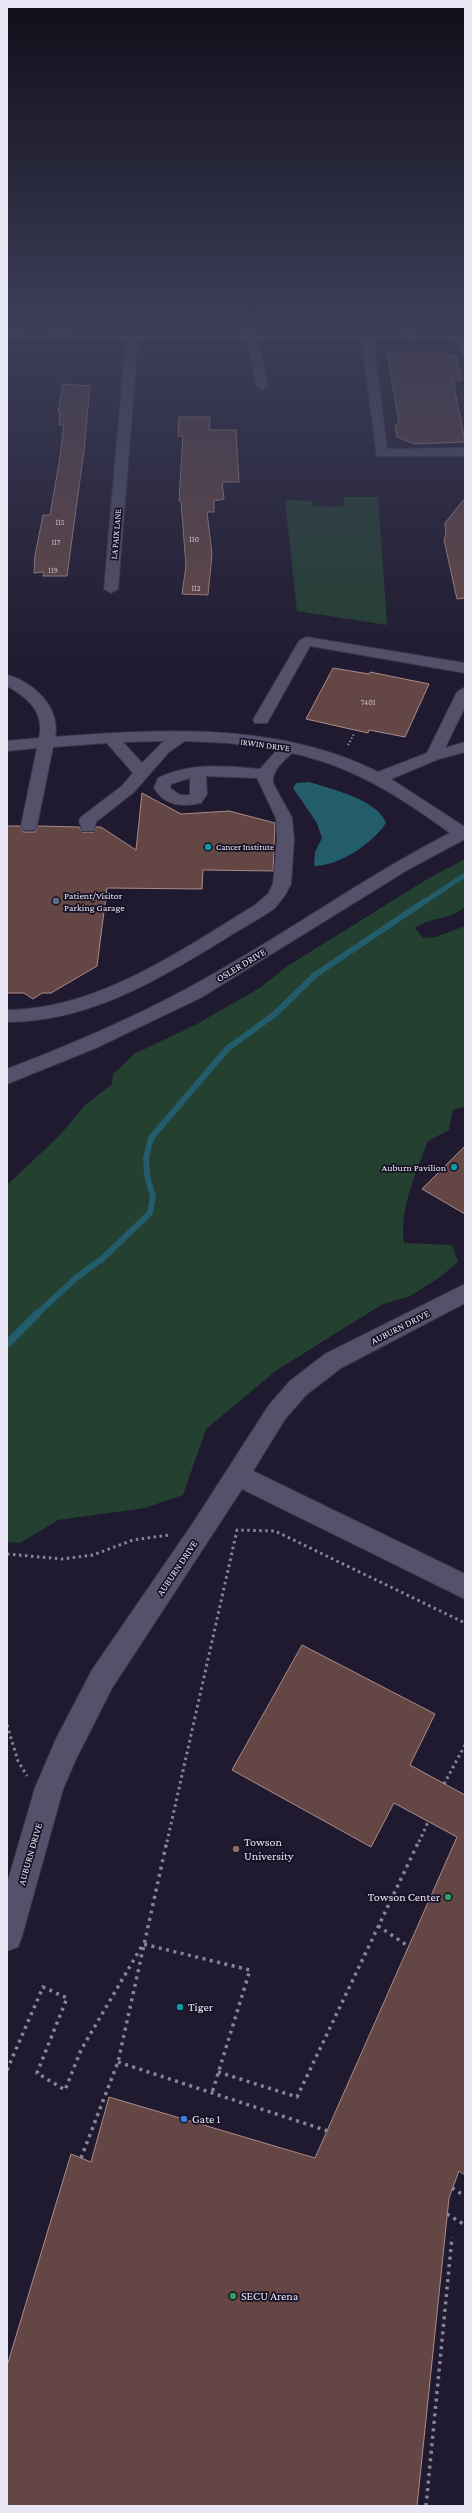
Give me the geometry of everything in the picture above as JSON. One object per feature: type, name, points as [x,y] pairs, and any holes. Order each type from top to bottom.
[{"type":"street","name":"LA PAIX LANE","points":[[111,588],[123,441]]},
{"type":"street","points":[[380,441],[381,453],[465,452]]},
{"type":"street","points":[[261,720],[306,641],[465,668]]},
{"type":"street","points":[[7,680],[29,692],[44,708],[49,729],[29,826]]},
{"type":"street","points":[[433,756],[465,692]]},
{"type":"street","points":[[88,827],[87,821],[128,789],[141,772],[163,749],[181,737]]},
{"type":"street","name":"IRWIN DRIVE","points":[[7,746],[111,738],[181,737],[234,740],[288,748],[337,760],[378,778],[464,833]]},
{"type":"street","points":[[111,738],[141,772]]},
{"type":"street","points":[[378,778],[433,756],[465,747]]},
{"type":"street","points":[[7,1016],[41,1014],[86,1002],[171,963],[264,906],[278,894],[282,885],[286,843],[285,819],[265,787],[265,774],[275,759],[288,748]]},
{"type":"street","points":[[198,773],[265,774]]},
{"type":"street","name":"OSLER DRIVE","points":[[7,1077],[102,1039],[187,997],[398,868],[464,833]]},
{"type":"street","name":"AUBURN DRIVE","points":[[7,1936],[49,1788],[66,1749],[102,1679],[202,1531],[236,1474],[277,1412],[298,1388],[334,1361],[465,1293]]},
{"type":"street","points":[[236,1474],[465,1587]]},
{"type":"path","points":[[348,745],[354,734]]},
{"type":"path","points":[[81,2158],[118,2062],[143,1944],[237,1530],[275,1531],[465,1623]]},
{"type":"path","points":[[7,1554],[62,1559],[93,1555],[134,1540],[172,1534]]},
{"type":"path","points":[[7,1725],[18,1761],[30,1780]]},
{"type":"path","points":[[444,1784],[465,1745]]},
{"type":"path","points":[[218,2072],[297,2097],[428,1822]]},
{"type":"path","points":[[378,1926],[408,1946]]},
{"type":"path","points":[[7,2070],[43,1987],[67,1998],[37,2073],[65,2090],[81,2050],[143,1944]]},
{"type":"path","points":[[143,1944],[250,1970],[212,2093]]},
{"type":"path","points":[[118,2062],[328,2130]]},
{"type":"path","points":[[452,2188],[465,2196]]},
{"type":"path","points":[[447,2214],[465,2225]]},
{"type":"path","points":[[426,2506],[452,2236]]},
{"type":"green space","points":[[344,497],[378,497],[387,625],[297,611],[285,500],[313,501],[313,506],[343,507]]},
{"type":"green space","points":[[465,859],[465,907],[453,914],[421,924],[415,928],[423,938],[436,937],[465,926],[465,1107],[453,1109],[449,1130],[428,1141],[406,1204],[403,1230],[404,1243],[452,1245],[458,1262],[439,1278],[410,1296],[381,1305],[277,1370],[206,1429],[183,1495],[145,1508],[58,1520],[20,1543],[7,1542],[7,1185],[59,1136],[85,1105],[112,1084],[113,1074],[134,1054],[197,1024],[261,987],[286,967],[429,878]]},
{"type":"water","points":[[309,782],[353,796],[374,808],[386,823],[364,846],[344,858],[324,865],[314,866],[315,852],[322,838],[317,823],[293,788],[296,783]]},
{"type":"building","points":[[62,441],[85,441],[67,576],[43,576],[44,572],[34,573],[35,555],[43,515],[50,515]]},
{"type":"building","points":[[183,441],[237,441],[239,482],[222,482],[224,499],[214,501],[214,512],[207,512],[212,554],[208,595],[182,594],[186,566],[181,501],[179,501]]},
{"type":"building","points":[[407,441],[465,442],[414,444]]},
{"type":"building","points":[[465,498],[465,598],[457,599],[444,540],[446,534],[445,523]]},
{"type":"building","points":[[333,668],[369,674],[370,672],[429,684],[405,737],[369,730],[368,733],[306,719]]},
{"type":"building","points":[[142,793],[181,814],[229,811],[275,823],[273,871],[203,870],[202,889],[107,888],[97,966],[51,993],[42,993],[33,999],[24,993],[7,993],[7,826],[20,826],[23,832],[35,832],[38,826],[79,827],[82,832],[94,832],[96,827],[101,827],[136,850]]},
{"type":"building","name":"Auburn Pavilion","points":[[465,1146],[465,1214],[422,1189]]},
{"type":"building","name":"SECU Arena","points":[[302,1645],[435,1714],[410,1765],[465,1795],[465,2175],[459,2171],[449,2198],[417,2506],[7,2506],[7,2366],[71,2154],[91,2162],[109,2097],[315,2158],[457,1837],[394,1803],[371,1847],[232,1770]]},
{"type":"waterway","points":[[424,902],[465,875]]},
{"type":"waterway","points":[[36,1315],[77,1277],[102,1259],[150,1213],[153,1197],[147,1175],[146,1158],[151,1138],[227,1049],[275,1014],[315,975],[425,901]]},
{"type":"waterway","points":[[7,1344],[36,1315]]},
{"type":"place","name":"Cancer Institute","points":[[208,847]]},
{"type":"place","name":"Patient/Visitor Parking Garage","points":[[56,901]]},
{"type":"place","name":"Auburn Pavilion","points":[[454,1167]]},
{"type":"place","name":"Towson University","points":[[236,1849]]},
{"type":"place","name":"Towson Center","points":[[448,1897]]},
{"type":"place","name":"Tiger","points":[[180,2007]]},
{"type":"place","name":"Gate 1","points":[[184,2119]]},
{"type":"place","name":"SECU Arena","points":[[233,2296]]}]
